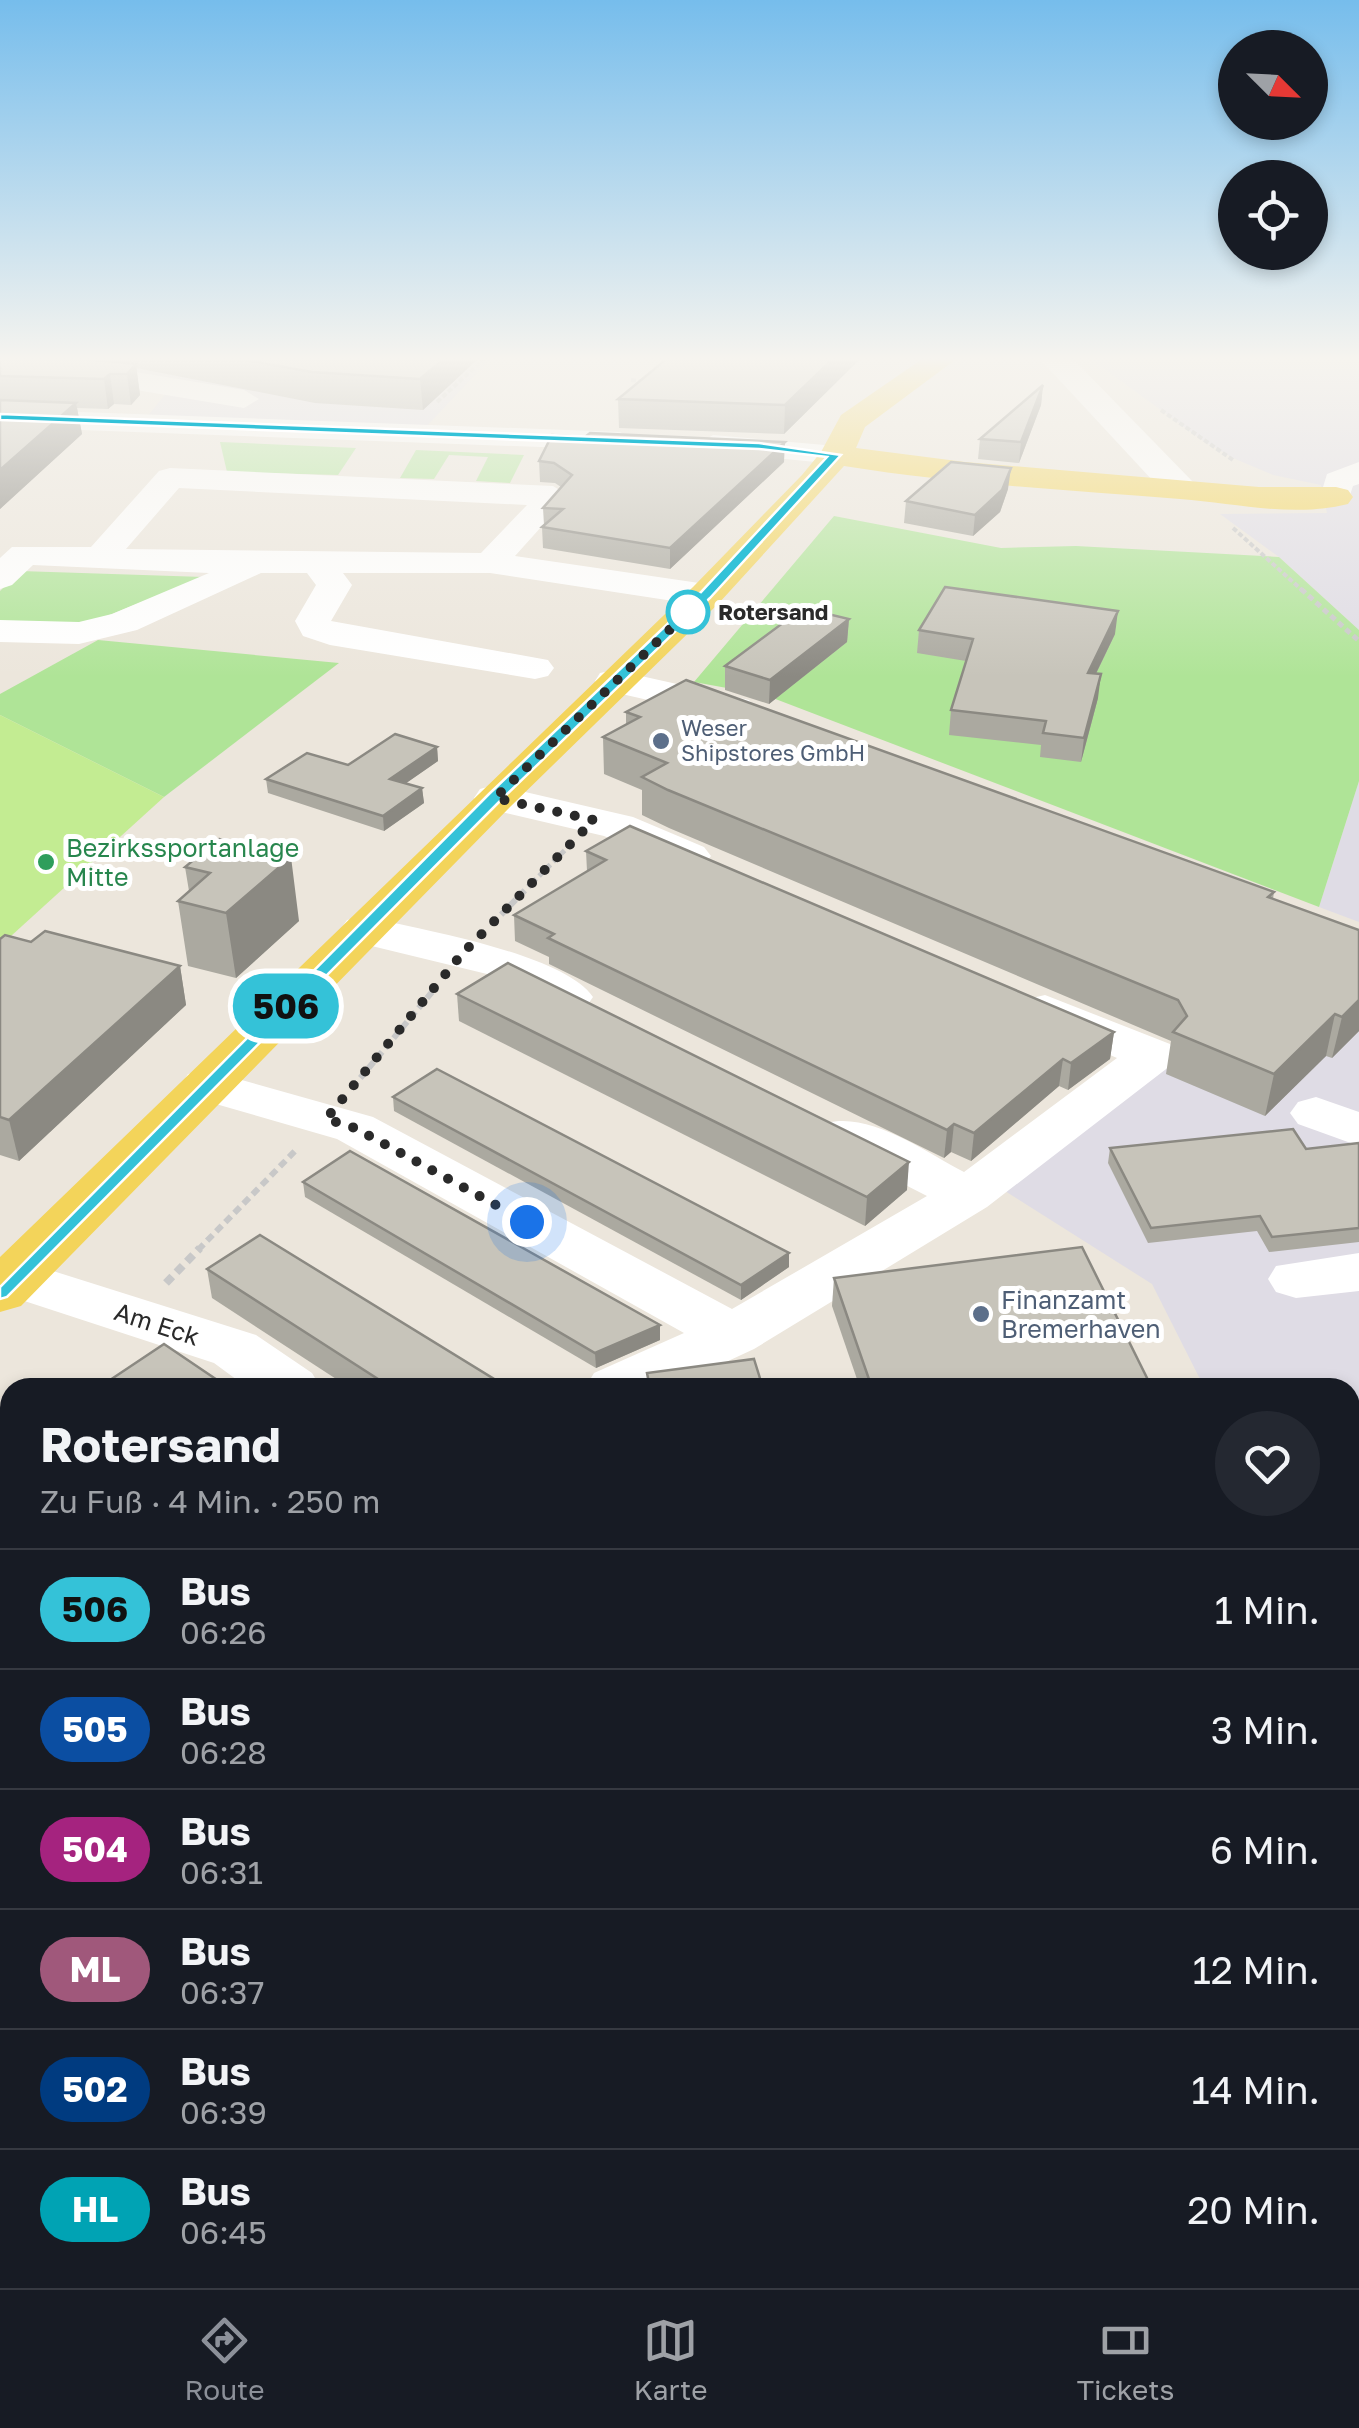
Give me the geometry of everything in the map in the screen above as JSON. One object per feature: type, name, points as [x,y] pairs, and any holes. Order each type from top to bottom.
[{"type":"main road","points":[[7,1285],[495,798],[706,595],[828,464]]},
{"type":"main road","points":[[889,464],[1296,499],[1347,499]]},
{"type":"street","points":[[363,487],[385,464]]},
{"type":"street","points":[[1151,464],[1182,489]]},
{"type":"street","points":[[1347,499],[1338,482],[1359,472]]},
{"type":"street","points":[[99,559],[170,478],[553,496],[490,563]]},
{"type":"street","points":[[207,562],[270,533],[340,536],[374,560]]},
{"type":"street","points":[[0,578],[24,554],[207,562],[374,560],[490,563],[706,595]]},
{"type":"street","points":[[0,631],[79,633],[124,622],[270,560]]},
{"type":"street","points":[[315,560],[334,585],[313,620],[316,628],[330,634],[535,668]]},
{"type":"street","points":[[614,681],[728,705],[764,719]]},
{"type":"street","points":[[495,798],[618,826],[724,872]]},
{"type":"street","points":[[363,930],[502,964],[610,1018]]},
{"type":"street","points":[[637,1378],[734,1335],[968,1195],[1152,1054],[1010,994]]},
{"type":"street","points":[[206,1085],[355,1128],[734,1335]]},
{"type":"street","points":[[807,1115],[968,1195]]},
{"type":"street","points":[[1296,1279],[1359,1272]]},
{"type":"street","name":"Am Eck","points":[[7,1285],[133,1316],[236,1349],[277,1378]]},
{"type":"path","points":[[1242,464],[1246,466]]},
{"type":"path","points":[[1228,524],[1359,640]]},
{"type":"path","points":[[133,1316],[326,1119],[462,954],[594,820]]},
{"type":"shaded area","points":[[1247,464],[1359,464],[1359,630],[1279,557],[1220,514],[1327,513],[1321,485],[1273,475]]},
{"type":"shaded area","points":[[1359,781],[1359,922],[1319,907]]},
{"type":"shaded area","points":[[1359,965],[1359,1378],[1199,1378],[1152,1284],[1005,1191],[1163,1065]]},
{"type":"green space","points":[[225,464],[345,464],[338,475],[227,472]]},
{"type":"green space","points":[[408,464],[444,464],[434,479],[400,478]]},
{"type":"green space","points":[[485,464],[520,464],[510,483],[476,481]]},
{"type":"green space","points":[[834,516],[1001,548],[1076,546],[1279,557],[1359,630],[1359,781],[1319,907],[765,695],[694,682]]},
{"type":"green space","points":[[20,571],[204,577],[82,626],[0,625],[0,591]]},
{"type":"green space","points":[[98,640],[339,663],[164,797],[0,715],[0,694]]},
{"type":"green space","name":"Bezirkssportanlage Mitte","points":[[0,715],[164,797],[0,946]]},
{"type":"building","points":[[555,464],[761,464],[670,548],[542,527],[563,509],[543,508],[572,475]]},
{"type":"building","points":[[949,464],[1011,468],[1002,490],[975,515],[906,501]]},
{"type":"building","points":[[945,587],[1118,611],[1088,673],[1101,674],[1084,738],[1043,733],[1046,721],[951,710],[973,639],[919,630]]},
{"type":"building","points":[[803,608],[849,619],[770,680],[725,666]]},
{"type":"building","points":[[686,680],[1274,892],[1268,897],[1359,930],[1359,1000],[1342,1017],[1335,1014],[1274,1074],[1173,1032],[1187,1016],[1178,1000],[642,777],[667,763],[603,737],[640,717],[626,712]]},
{"type":"building","points":[[395,734],[437,747],[390,779],[422,788],[383,816],[266,779],[307,753],[348,765]]},
{"type":"building","points":[[630,826],[1114,1032],[1071,1063],[1063,1059],[974,1133],[954,1124],[947,1130],[548,938],[554,934],[514,915],[606,860],[586,851]]},
{"type":"building","points":[[219,839],[291,857],[226,913],[178,901],[210,873],[185,867]]},
{"type":"building","points":[[45,931],[180,966],[9,1120],[0,1117],[0,939],[5,935],[31,942]]},
{"type":"building","points":[[508,963],[909,1162],[867,1197],[457,994]]},
{"type":"building","points":[[437,1069],[789,1253],[741,1285],[393,1097]]},
{"type":"building","points":[[1293,1129],[1306,1149],[1359,1143],[1359,1228],[1272,1237],[1260,1216],[1151,1228],[1110,1148]]},
{"type":"building","points":[[350,1151],[660,1325],[595,1353],[303,1182]]},
{"type":"building","points":[[260,1235],[492,1378],[376,1378],[207,1269]]},
{"type":"building","points":[[1082,1247],[1147,1378],[869,1378],[834,1278]]},
{"type":"building","points":[[164,1344],[214,1378],[113,1378]]},
{"type":"building","points":[[754,1359],[760,1378],[648,1378],[647,1373]]},
{"type":"bus line","name":"506","points":[[0,1292],[495,798],[706,595],[829,464]]},
{"type":"place","name":"Rotersand","points":[[688,612]]},
{"type":"place","name":"Weser Shipstores GmbH","points":[[661,741]]},
{"type":"place","name":"Bezirkssportanlage Mitte","points":[[46,862]]},
{"type":"place","name":"Finanzamt Bremerhaven","points":[[981,1314]]},
{"type":"route","points":[[527,1222],[355,1128],[326,1119],[462,954],[594,820],[495,798],[688,612]]}]
